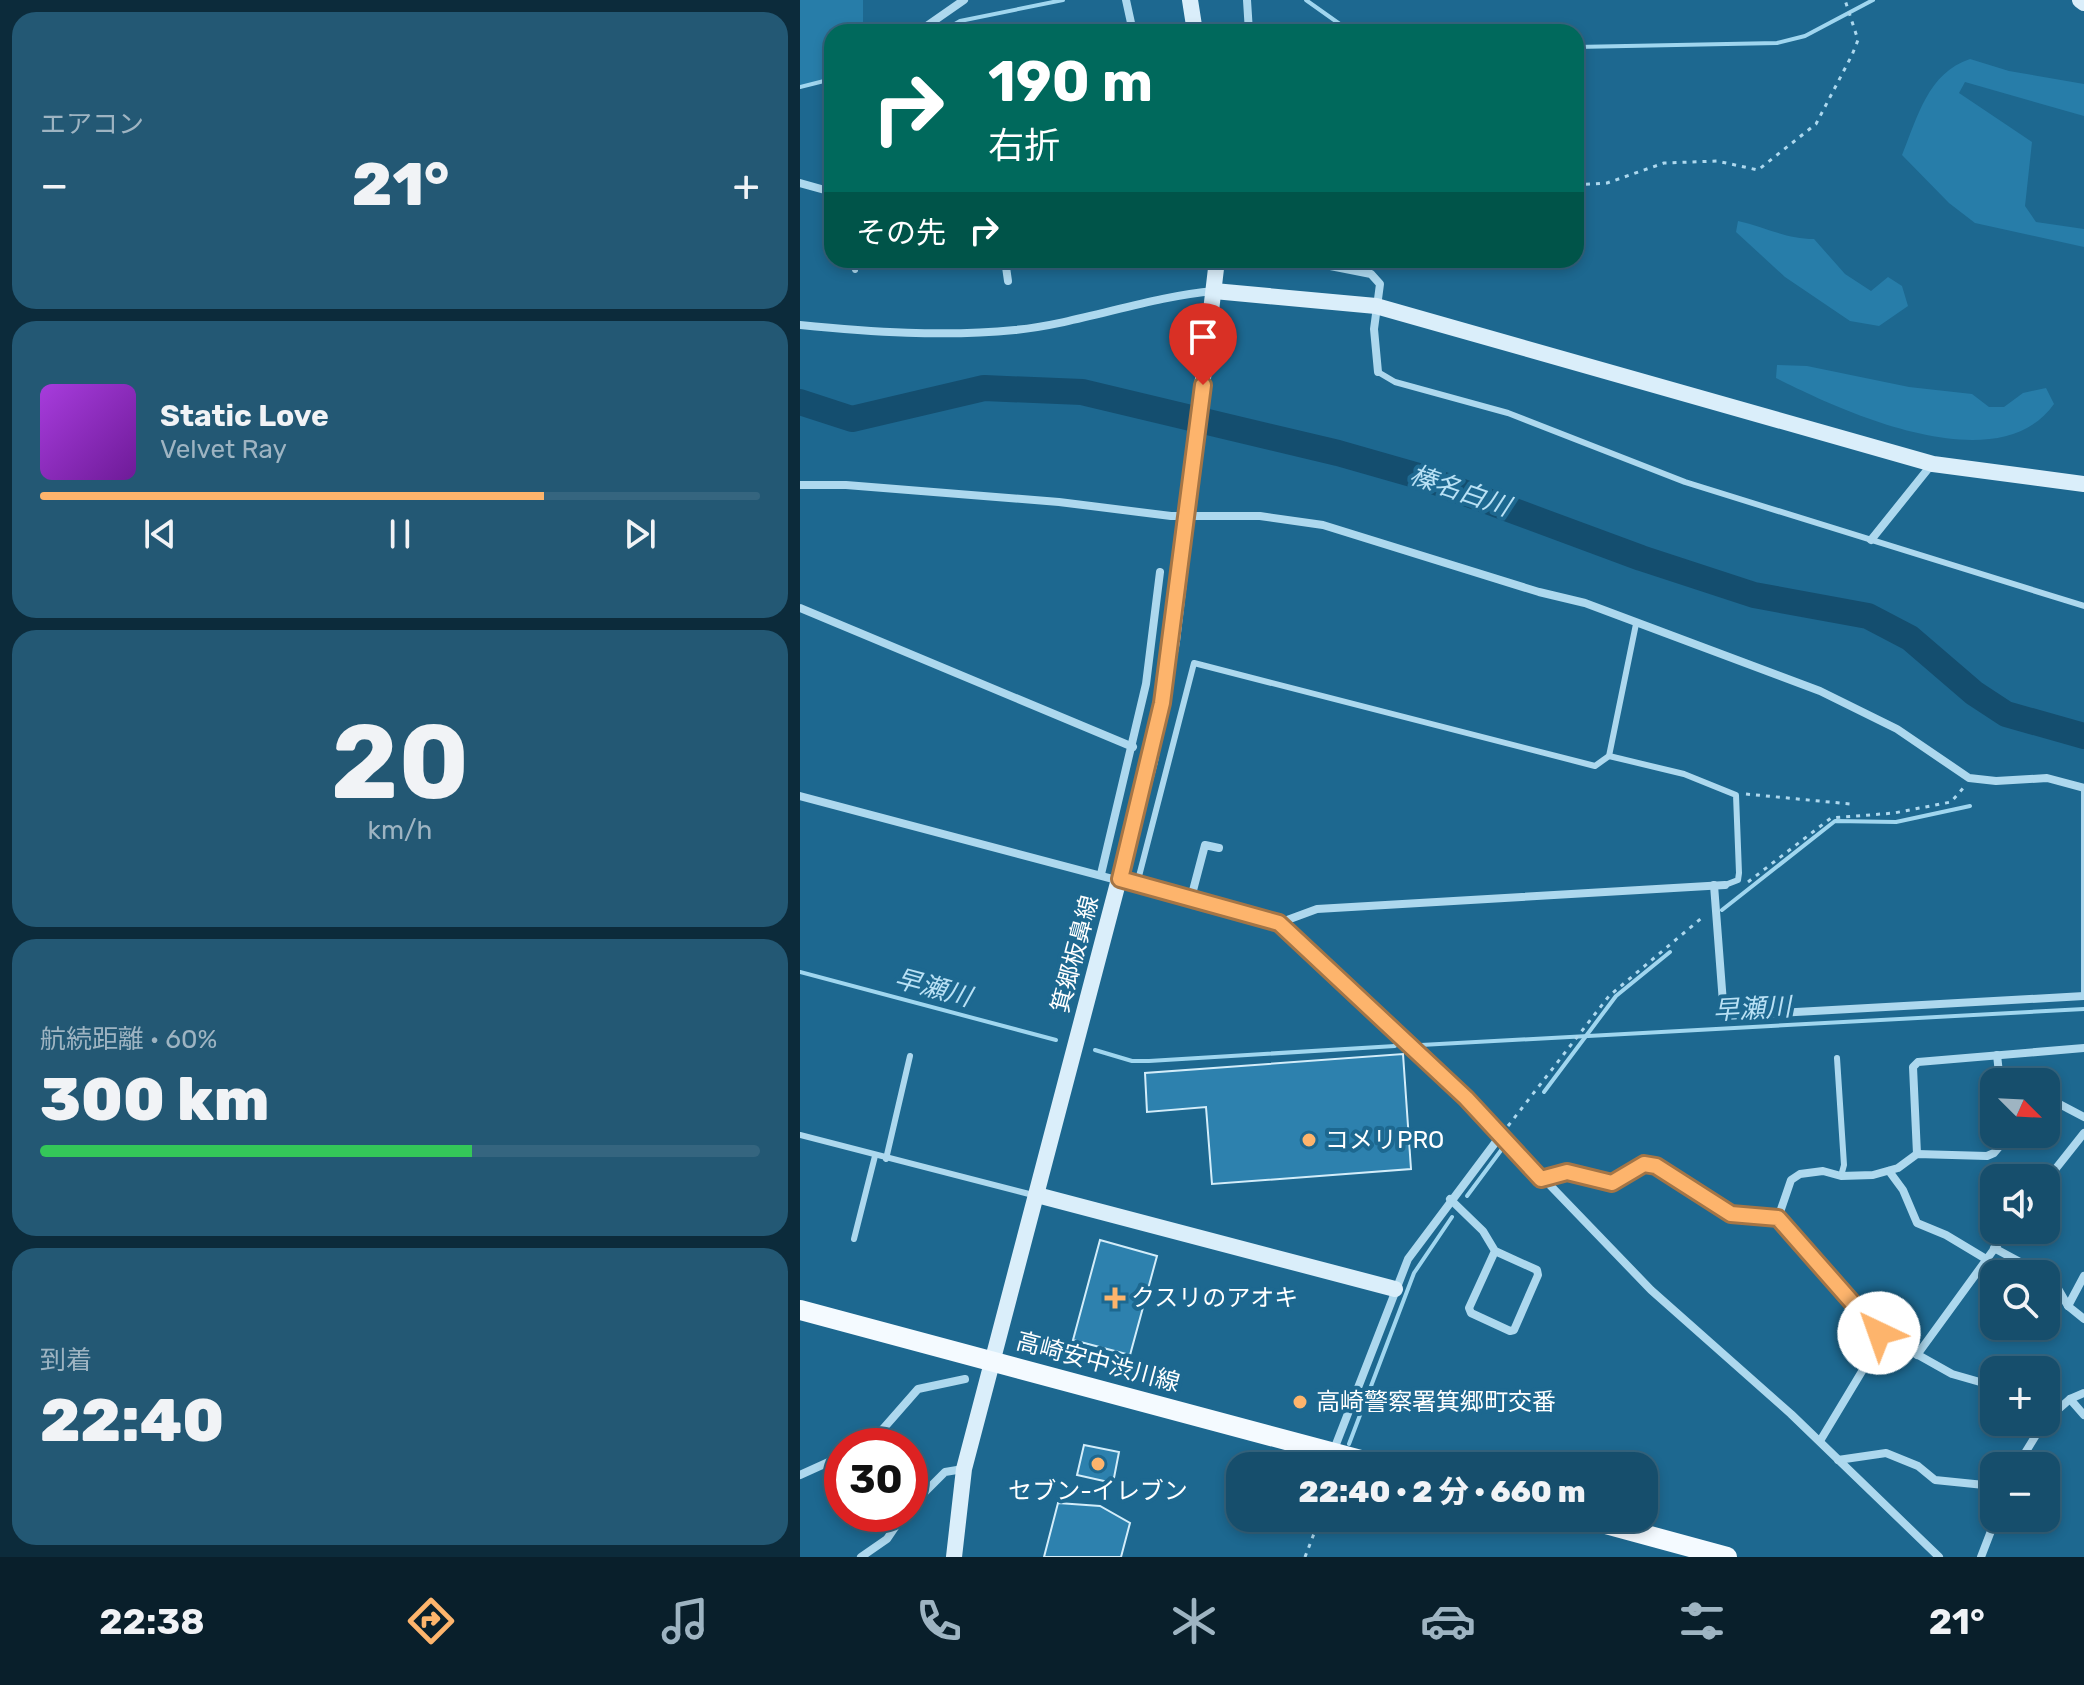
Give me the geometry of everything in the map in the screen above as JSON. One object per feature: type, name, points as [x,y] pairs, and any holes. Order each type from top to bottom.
[{"type":"main road","points":[[1190,0],[1194,24]]},
{"type":"main road","name":"箕郷板鼻線","points":[[954,1557],[964,1469],[1120,879],[1162,703],[1189,511],[1216,268]]},
{"type":"main road","points":[[1214,291],[1376,306],[1933,464],[2084,484]]},
{"type":"main road","points":[[1037,1195],[1395,1289]]},
{"type":"main road","name":"高崎安中渋川線","points":[[800,1310],[1333,1452]]},
{"type":"main road","points":[[1635,1532],[1727,1557]]},
{"type":"street","points":[[930,24],[964,0]]},
{"type":"street","points":[[1126,0],[1131,24]]},
{"type":"street","points":[[1247,0],[1248,24]]},
{"type":"street","points":[[800,183],[824,190]]},
{"type":"street","points":[[1006,268],[1008,281]]},
{"type":"street","points":[[1341,268],[1371,274],[1380,284],[1374,329],[1378,372]]},
{"type":"street","points":[[800,325],[873,333],[1013,330],[1097,317],[1214,291]]},
{"type":"street","points":[[1871,540],[1933,464]]},
{"type":"street","points":[[800,485],[1260,516],[1323,525],[1539,592],[1585,603],[1820,691],[1897,729],[1969,778],[1996,781],[2047,778],[2084,788]]},
{"type":"street","points":[[1101,874],[1133,747],[1148,671],[1160,572]]},
{"type":"street","points":[[800,608],[1133,747]]},
{"type":"street","points":[[800,796],[1279,923],[1504,1131],[1541,1179],[1651,1290],[1820,1441],[1939,1557]]},
{"type":"street","points":[[1191,898],[1205,845],[1219,848]]},
{"type":"street","points":[[1714,885],[1724,1016],[2084,996]]},
{"type":"street","points":[[1279,923],[1317,909],[1725,885]]},
{"type":"street","points":[[1917,1154],[1913,1067],[1918,1062],[2084,1048]]},
{"type":"street","points":[[1997,1055],[1998,1068]]},
{"type":"street","points":[[2060,1104],[2084,1117]]},
{"type":"street","points":[[1333,1452],[1408,1259],[1504,1131]]},
{"type":"street","points":[[2059,1164],[2084,1133]]},
{"type":"street","points":[[1778,1218],[1791,1180],[1800,1174],[1823,1171],[1841,1176],[1889,1171],[1917,1154],[1987,1156],[1995,1148]]},
{"type":"street","points":[[1541,1179],[1567,1172],[1612,1183],[1644,1164],[1656,1166],[1731,1214],[1778,1218],[1879,1333],[1952,1374],[1980,1382]]},
{"type":"street","points":[[1889,1171],[1903,1190],[1917,1223],[1946,1235],[1986,1259]]},
{"type":"street","points":[[1450,1199],[1483,1231],[1495,1251],[1537,1270],[1538,1275],[1514,1330],[1510,1331],[1471,1313],[1469,1308],[1495,1251]]},
{"type":"street","points":[[1917,1355],[1997,1244]]},
{"type":"street","points":[[1994,1248],[2016,1260]]},
{"type":"street","points":[[2068,1306],[2084,1276]]},
{"type":"street","points":[[2060,1292],[2068,1306],[2084,1319]]},
{"type":"street","points":[[1820,1441],[1870,1358],[1879,1333]]},
{"type":"street","points":[[884,1428],[918,1389],[965,1379]]},
{"type":"street","points":[[2060,1407],[2084,1393]]},
{"type":"street","points":[[2070,1399],[2084,1415]]},
{"type":"street","points":[[1838,1460],[1886,1453],[1918,1466],[1935,1480],[1980,1485]]},
{"type":"street","points":[[800,1475],[824,1464]]},
{"type":"street","points":[[928,1489],[945,1472],[964,1469]]},
{"type":"street","points":[[861,1557],[887,1539],[892,1532]]},
{"type":"street","points":[[1981,1557],[1991,1532]]},
{"type":"lane","points":[[1378,372],[1395,382],[1508,413],[1685,482],[2084,606]]},
{"type":"lane","points":[[1137,884],[1194,663],[1595,766],[1609,756],[1636,624]]},
{"type":"lane","points":[[1609,756],[1684,774],[1736,795],[1739,873],[1738,880],[1725,885]]},
{"type":"lane","points":[[2084,788],[2084,996]]},
{"type":"lane","points":[[886,1159],[910,1056]]},
{"type":"lane","points":[[1837,1058],[1844,1165],[1841,1176]]},
{"type":"lane","points":[[800,1135],[1026,1195],[1037,1195]]},
{"type":"lane","points":[[854,1239],[875,1156]]},
{"type":"path","points":[[1584,184],[1607,183],[1664,163],[1717,161],[1758,170],[1816,124],[1858,40],[1845,1]]},
{"type":"path","points":[[1745,884],[1831,818],[1894,813],[1951,802],[1966,783]]},
{"type":"path","points":[[1736,795],[1788,796],[1850,804]]},
{"type":"path","points":[[1504,1131],[1609,996],[1710,911]]},
{"type":"path","points":[[1305,1557],[1315,1532]]},
{"type":"shaded area","points":[[800,0],[863,0],[863,24],[824,24],[824,82],[800,88]]},
{"type":"shaded area","points":[[1970,59],[2009,71],[2084,84],[2084,116],[1965,82],[1959,93],[2032,142],[2025,206],[2036,222],[2084,229],[2084,247],[1975,223],[1949,203],[1902,155],[1919,111],[1934,85],[1944,74]]},
{"type":"shaded area","points":[[1738,221],[1785,235],[1814,239],[1845,274],[1871,291],[1888,277],[1902,286],[1908,306],[1879,326],[1850,321],[1785,277],[1736,232]]},
{"type":"shaded area","points":[[1777,365],[1807,366],[1909,387],[1972,394],[1989,407],[2004,407],[2023,393],[2046,388],[2054,404],[2029,427],[1996,438],[1959,439],[1919,433],[1840,408],[1776,378]]},
{"type":"building","name":"コメリPRO","points":[[1403,1054],[1411,1169],[1212,1184],[1206,1107],[1147,1112],[1145,1073]]},
{"type":"building","name":"クスリのアオキ","points":[[1100,1240],[1157,1256],[1130,1355],[1073,1340]]},
{"type":"building","name":"セブン-イレブン","points":[[1084,1445],[1119,1452],[1113,1483],[1077,1475]]},
{"type":"building","points":[[1058,1503],[1100,1506],[1130,1523],[1121,1557],[1044,1557]]},
{"type":"waterway","points":[[955,24],[1063,0]]},
{"type":"waterway","points":[[1306,0],[1340,24]]},
{"type":"waterway","points":[[1584,47],[1777,43],[1805,36],[1873,0]]},
{"type":"waterway","points":[[800,87],[824,81]]},
{"type":"waterway","name":"榛名白川","points":[[800,402],[852,419],[984,388],[1082,392],[1338,453],[1422,477],[1641,558],[1754,595],[1868,616],[1910,638],[1974,693],[2006,714],[2084,736]]},
{"type":"waterway","points":[[1722,910],[1835,821],[1896,822],[1970,806]]},
{"type":"waterway","points":[[1544,1092],[1616,996],[1670,952]]},
{"type":"waterway","name":"早瀬川","points":[[800,972],[1056,1040]]},
{"type":"waterway","name":"早瀬川","points":[[1421,1045],[2084,1009]]},
{"type":"waterway","name":"早瀬川","points":[[1095,1050],[1132,1061],[1149,1061],[1395,1046]]},
{"type":"waterway","points":[[1467,1196],[1502,1149]]},
{"type":"waterway","points":[[1349,1444],[1414,1273],[1452,1217]]},
{"type":"place","name":"コメリPRO","points":[[1309,1140]]},
{"type":"place","name":"クスリのアオキ","points":[[1115,1298]]},
{"type":"place","name":"高崎警察署箕郷町交番","points":[[1300,1402]]},
{"type":"place","name":"セブン-イレブン","points":[[1098,1464]]},
{"type":"route","points":[[1203,385],[1190,505],[1162,703],[1120,879],[1279,923],[1466,1098],[1541,1179],[1567,1172],[1601,1183],[1612,1183],[1644,1164],[1665,1170],[1731,1214],[1778,1218],[1879,1333]]}]
